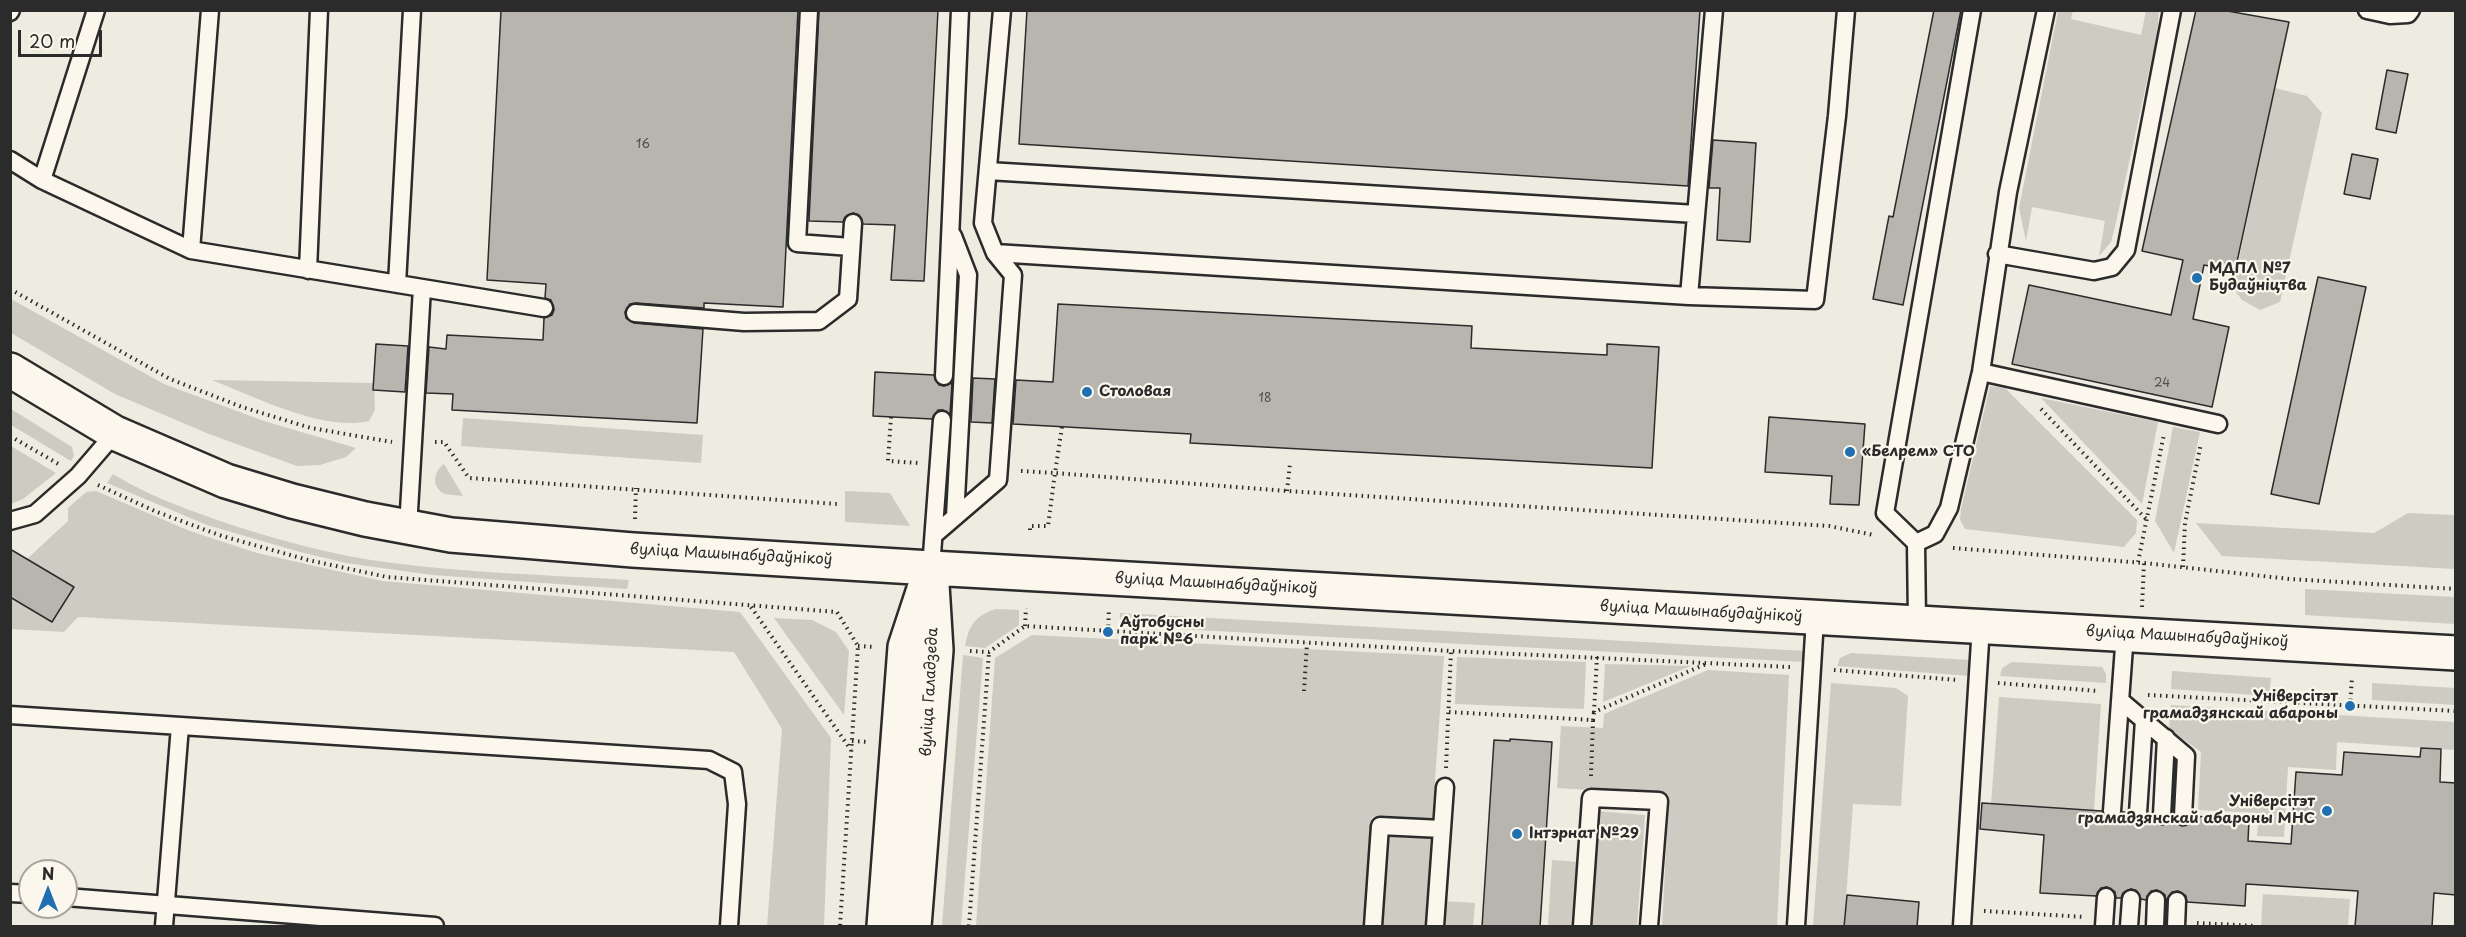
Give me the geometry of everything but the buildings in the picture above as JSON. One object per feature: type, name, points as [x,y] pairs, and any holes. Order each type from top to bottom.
[{"type":"main road","name":"вуліца Машынабудаўнікоў","points":[[10,370],[115,433],[226,481],[303,504],[408,528],[451,535],[633,550],[931,568],[2456,653]]},
{"type":"main road","name":"вуліца Галадзеда","points":[[884,927],[905,647],[931,568]]},
{"type":"main road","name":"вуліца Галадзеда","points":[[914,927],[936,650],[931,568]]},
{"type":"lane","points":[[42,180],[96,10]]},
{"type":"lane","points":[[191,250],[210,10]]},
{"type":"lane","points":[[308,270],[319,10]]},
{"type":"lane","points":[[397,284],[412,10]]},
{"type":"lane","points":[[809,10],[796,243],[851,247]]},
{"type":"lane","points":[[944,376],[960,10]]},
{"type":"lane","points":[[934,535],[998,480],[1013,275],[994,253],[983,223],[1002,10]]},
{"type":"lane","points":[[1689,296],[1714,10]]},
{"type":"lane","points":[[994,253],[1689,296],[1815,300],[1837,116],[1846,10]]},
{"type":"lane","points":[[1917,623],[1916,543],[1885,513],[1972,10]]},
{"type":"lane","points":[[1916,543],[1935,534],[1949,508],[1981,372],[1997,254],[2046,10]]},
{"type":"lane","points":[[1997,254],[2094,271],[2112,267],[2126,250],[2172,10]]},
{"type":"lane","points":[[2367,10],[2390,15],[2408,14],[2411,10]]},
{"type":"lane","points":[[10,160],[42,180],[191,250],[544,308]]},
{"type":"lane","points":[[988,171],[1696,214]]},
{"type":"lane","points":[[635,313],[744,322],[819,321],[848,300],[853,223]]},
{"type":"lane","points":[[951,230],[968,275],[955,517]]},
{"type":"lane","points":[[408,528],[422,288]]},
{"type":"lane","points":[[1981,372],[2212,422]]},
{"type":"lane","points":[[931,568],[942,420]]},
{"type":"lane","points":[[10,521],[35,514],[78,476],[115,433]]},
{"type":"lane","points":[[1796,927],[1810,668],[1815,619]]},
{"type":"lane","points":[[1962,927],[1981,626]]},
{"type":"lane","points":[[2112,812],[2125,633]]},
{"type":"lane","points":[[2121,701],[2186,756],[2183,816]]},
{"type":"lane","points":[[10,715],[709,760],[733,772],[737,804],[729,927]]},
{"type":"lane","points":[[2138,813],[2144,720]]},
{"type":"lane","points":[[164,927],[180,726]]},
{"type":"lane","points":[[2162,815],[2166,738]]},
{"type":"lane","points":[[1435,927],[1445,787]]},
{"type":"lane","points":[[1582,927],[1591,798],[1659,801],[1648,927]]},
{"type":"lane","points":[[1373,927],[1380,826],[1442,829]]},
{"type":"lane","points":[[2103,927],[2106,897]]},
{"type":"lane","points":[[78,898],[435,927]]},
{"type":"lane","points":[[2129,927],[2131,899]]},
{"type":"lane","points":[[2155,927],[2156,900]]},
{"type":"lane","points":[[2176,927],[2177,901]]},
{"type":"path","points":[[2011,378],[2147,520]]},
{"type":"path","points":[[2138,562],[2168,413]]},
{"type":"path","points":[[888,461],[891,417]]},
{"type":"path","points":[[2183,567],[2185,523],[2212,422]]},
{"type":"path","points":[[1062,427],[1055,473],[1287,491],[1829,526],[1916,543],[1978,551],[2138,562],[2290,579],[2456,589]]},
{"type":"path","points":[[1287,491],[1290,464]]},
{"type":"path","points":[[1030,534],[1030,526],[1048,526],[1051,503]]},
{"type":"path","points":[[2143,586],[2144,563]]},
{"type":"path","points":[[750,606],[851,750]]},
{"type":"path","points":[[1025,626],[1026,608]]},
{"type":"path","points":[[970,651],[989,652],[1025,626],[1451,651],[1810,668]]},
{"type":"path","points":[[1304,691],[1307,643]]},
{"type":"path","points":[[840,927],[858,646],[880,648]]},
{"type":"path","points":[[1445,787],[1451,651]]},
{"type":"path","points":[[969,927],[989,652]]},
{"type":"path","points":[[1591,798],[1597,657]]},
{"type":"path","points":[[1594,712],[1709,663]]},
{"type":"path","points":[[1449,712],[1593,720]]},
{"type":"shaded area","points":[[2058,11],[2073,11],[2071,19],[2141,35],[2146,11],[2159,11],[2157,35],[2115,227],[2111,242],[2099,256],[2105,221],[2032,207],[2026,241],[2019,208]]},
{"type":"shaded area","points":[[2275,88],[2307,96],[2322,113],[2280,302],[2260,310],[2242,300],[2233,288]]},
{"type":"shaded area","points":[[11,299],[164,384],[264,421],[356,448],[346,457],[320,465],[297,466],[209,434],[115,394],[11,333]]},
{"type":"shaded area","points":[[212,380],[374,383],[375,410],[369,421],[332,422],[290,411]]},
{"type":"shaded area","points":[[1990,386],[2005,388],[2137,520],[2136,533],[2124,547],[1965,529],[1960,520],[1961,509]]},
{"type":"shaded area","points":[[2041,398],[2158,422],[2142,504]]},
{"type":"shaded area","points":[[11,409],[72,447],[74,456],[71,461],[11,425]]},
{"type":"shaded area","points":[[463,418],[703,435],[701,463],[461,446]]},
{"type":"shaded area","points":[[2173,427],[2200,432],[2174,553],[2155,521]]},
{"type":"shaded area","points":[[11,446],[56,473],[23,499],[11,504]]},
{"type":"shaded area","points":[[444,464],[463,496],[443,493],[436,486],[436,474]]},
{"type":"shaded area","points":[[113,474],[150,494],[217,520],[282,540],[348,556],[452,569],[629,580],[627,589],[432,575],[346,563],[207,525],[107,483]]},
{"type":"shaded area","points":[[96,491],[190,531],[257,553],[382,581],[740,612],[831,738],[824,926],[767,926],[782,729],[734,652],[78,617],[64,632],[11,629],[10,597],[53,622],[74,587],[27,559],[68,521],[68,508],[86,492]]},
{"type":"shaded area","points":[[845,491],[890,493],[910,526],[845,522]]},
{"type":"shaded area","points":[[2408,513],[2455,515],[2455,569],[2222,556],[2196,523],[2374,533]]},
{"type":"shaded area","points":[[2305,589],[2455,597],[2455,624],[2305,615]]},
{"type":"shaded area","points":[[996,609],[1019,610],[1019,625],[985,648],[965,646],[974,622]]},
{"type":"shaded area","points":[[1120,613],[1805,651],[1804,662],[1120,626]]},
{"type":"shaded area","points":[[774,618],[812,620],[836,632],[849,651],[844,715]]},
{"type":"shaded area","points":[[1032,635],[1444,656],[1432,822],[1372,817],[1364,926],[976,926],[995,658]]},
{"type":"shaded area","points":[[1851,653],[1971,660],[1971,676],[1837,666],[1840,658]]},
{"type":"shaded area","points":[[963,655],[983,658],[961,926],[942,926]]},
{"type":"shaded area","points":[[1457,657],[1586,662],[1584,709],[1455,704]]},
{"type":"shaded area","points":[[2012,662],[2102,667],[2106,674],[2106,683],[2000,676],[2002,668]]},
{"type":"shaded area","points":[[1605,664],[1691,666],[1603,702]]},
{"type":"shaded area","points":[[1708,670],[1789,675],[1777,926],[1662,926],[1669,795],[1557,788],[1561,726],[1603,728],[1604,714]]},
{"type":"shaded area","points":[[2172,671],[2271,678],[2269,696],[2171,689]]},
{"type":"shaded area","points":[[1831,683],[1896,688],[1908,696],[1901,806],[1853,804],[1844,926],[1813,926]]},
{"type":"shaded area","points":[[2372,683],[2455,688],[2455,705],[2372,700]]},
{"type":"shaded area","points":[[1999,697],[2101,704],[2094,810],[1991,804]]},
{"type":"shaded area","points":[[2171,705],[2455,722],[2455,750],[2337,742],[2336,770],[2288,767],[2284,837],[2257,836],[2259,813],[2198,810],[2201,752],[2169,729]]},
{"type":"shaded area","points":[[1596,811],[1645,815],[1637,926],[1588,926]]},
{"type":"shaded area","points":[[1386,830],[1431,832],[1425,926],[1380,926]]},
{"type":"shaded area","points":[[1552,860],[1578,862],[1573,926],[1548,926]]},
{"type":"shaded area","points":[[2263,894],[2350,899],[2348,926],[2261,926]]},
{"type":"shaded area","points":[[1444,901],[1475,903],[1473,926],[1443,926]]},
{"type":"place","name":"МДПЛ №7 Будаўніцтва","points":[[2197,278]]},
{"type":"place","name":"Столовая","points":[[1087,392]]},
{"type":"place","name":"«Белрем» СТО","points":[[1850,452]]},
{"type":"place","name":"Аўтобусны парк №6","points":[[1108,632]]},
{"type":"place","name":"Універсітэт грамадзянскай абароны","points":[[2350,706]]},
{"type":"place","name":"Універсітэт грамадзянскай абароны МНС","points":[[2327,811]]},
{"type":"place","name":"Інтэрнат №29","points":[[1517,834]]}]
